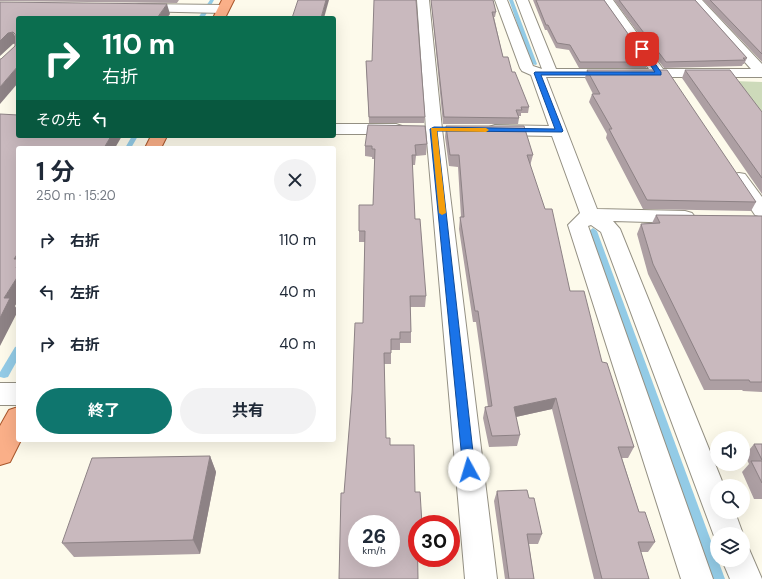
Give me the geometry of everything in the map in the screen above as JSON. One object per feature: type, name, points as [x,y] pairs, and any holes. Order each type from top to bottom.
[{"type":"main road","points":[[0,453],[16,422]]},
{"type":"street","points":[[423,0],[428,129],[481,579]]},
{"type":"street","points":[[501,0],[527,68],[544,73],[669,78],[762,72]]},
{"type":"street","points":[[522,0],[544,73],[559,131],[590,215],[610,228],[710,487]]},
{"type":"street","points":[[608,0],[669,78]]},
{"type":"street","points":[[696,0],[762,72]]},
{"type":"street","points":[[130,8],[222,9]]},
{"type":"street","points":[[336,129],[428,129]]},
{"type":"street","points":[[481,130],[559,131]]},
{"type":"street","points":[[731,165],[755,220]]},
{"type":"street","points":[[697,579],[578,225],[590,215],[704,218]]},
{"type":"street","points":[[0,394],[16,394]]},
{"type":"street","points":[[741,567],[746,579]]},
{"type":"green space","points":[[733,81],[762,82],[762,117]]},
{"type":"building","points":[[298,0],[326,0],[322,16],[293,16]]},
{"type":"building","points":[[374,0],[416,0],[425,117],[369,117],[366,61],[372,61]]},
{"type":"building","points":[[431,0],[493,0],[496,12],[492,12],[503,57],[508,57],[512,72],[515,72],[529,107],[521,107],[522,110],[516,110],[519,118],[444,117]]},
{"type":"building","points":[[536,0],[604,0],[648,62],[580,62],[570,45],[557,43],[548,25],[546,25]]},
{"type":"building","points":[[619,0],[695,0],[747,58],[743,58],[745,60],[666,62]]},
{"type":"building","points":[[710,0],[762,0],[762,54]]},
{"type":"building","points":[[0,2],[167,4],[158,16],[16,16],[16,68],[0,87],[0,59],[15,46],[15,34],[13,32],[8,33],[0,41]]},
{"type":"building","points":[[587,70],[667,70],[756,202],[647,200],[609,129],[612,129],[592,94],[600,94]]},
{"type":"building","points":[[685,70],[730,70],[762,112],[762,178]]},
{"type":"building","points":[[0,114],[16,115],[16,138],[110,138],[105,146],[16,146],[16,256],[14,259],[16,259],[16,279],[4,298],[10,298],[0,318]]},
{"type":"building","points":[[368,125],[425,126],[427,144],[415,145],[416,155],[412,155],[415,219],[420,219],[426,296],[410,296],[411,332],[400,332],[400,339],[391,339],[391,353],[384,353],[386,438],[390,438],[390,445],[414,445],[415,492],[420,492],[421,515],[408,515],[408,567],[418,567],[418,579],[339,579],[341,493],[344,493],[352,393],[355,323],[363,323],[365,231],[359,231],[359,205],[373,205],[375,149],[372,149],[372,146],[365,146]]},
{"type":"building","points":[[446,126],[524,126],[533,155],[527,155],[545,209],[552,209],[570,291],[584,291],[602,362],[607,363],[634,447],[618,447],[639,512],[645,512],[655,542],[638,542],[649,579],[602,579],[556,398],[514,407],[520,435],[492,436],[485,407],[492,406],[478,311],[475,311],[460,217],[464,217],[459,155],[450,155]]},
{"type":"building","points":[[656,215],[762,216],[762,382],[750,382],[749,380],[710,380],[653,264],[641,224],[660,223]]},
{"type":"building","points":[[754,444],[762,444],[762,460]]},
{"type":"building","points":[[210,456],[193,540],[62,543],[92,458]]},
{"type":"building","points":[[751,461],[762,461],[762,483]]},
{"type":"building","points":[[527,490],[529,498],[534,498],[542,534],[527,534],[534,579],[509,579],[497,491]]},
{"type":"waterway","points":[[202,16],[212,0]]},
{"type":"waterway","points":[[511,0],[534,64]]},
{"type":"waterway","points":[[129,146],[134,138]]},
{"type":"waterway","points":[[593,231],[718,579]]},
{"type":"waterway","points":[[4,374],[16,353]]},
{"type":"slow traffic","points":[[442,213],[434,129],[486,130]]},
{"type":"route","points":[[469,470],[434,129],[559,131],[537,73],[659,74],[642,49]]}]
